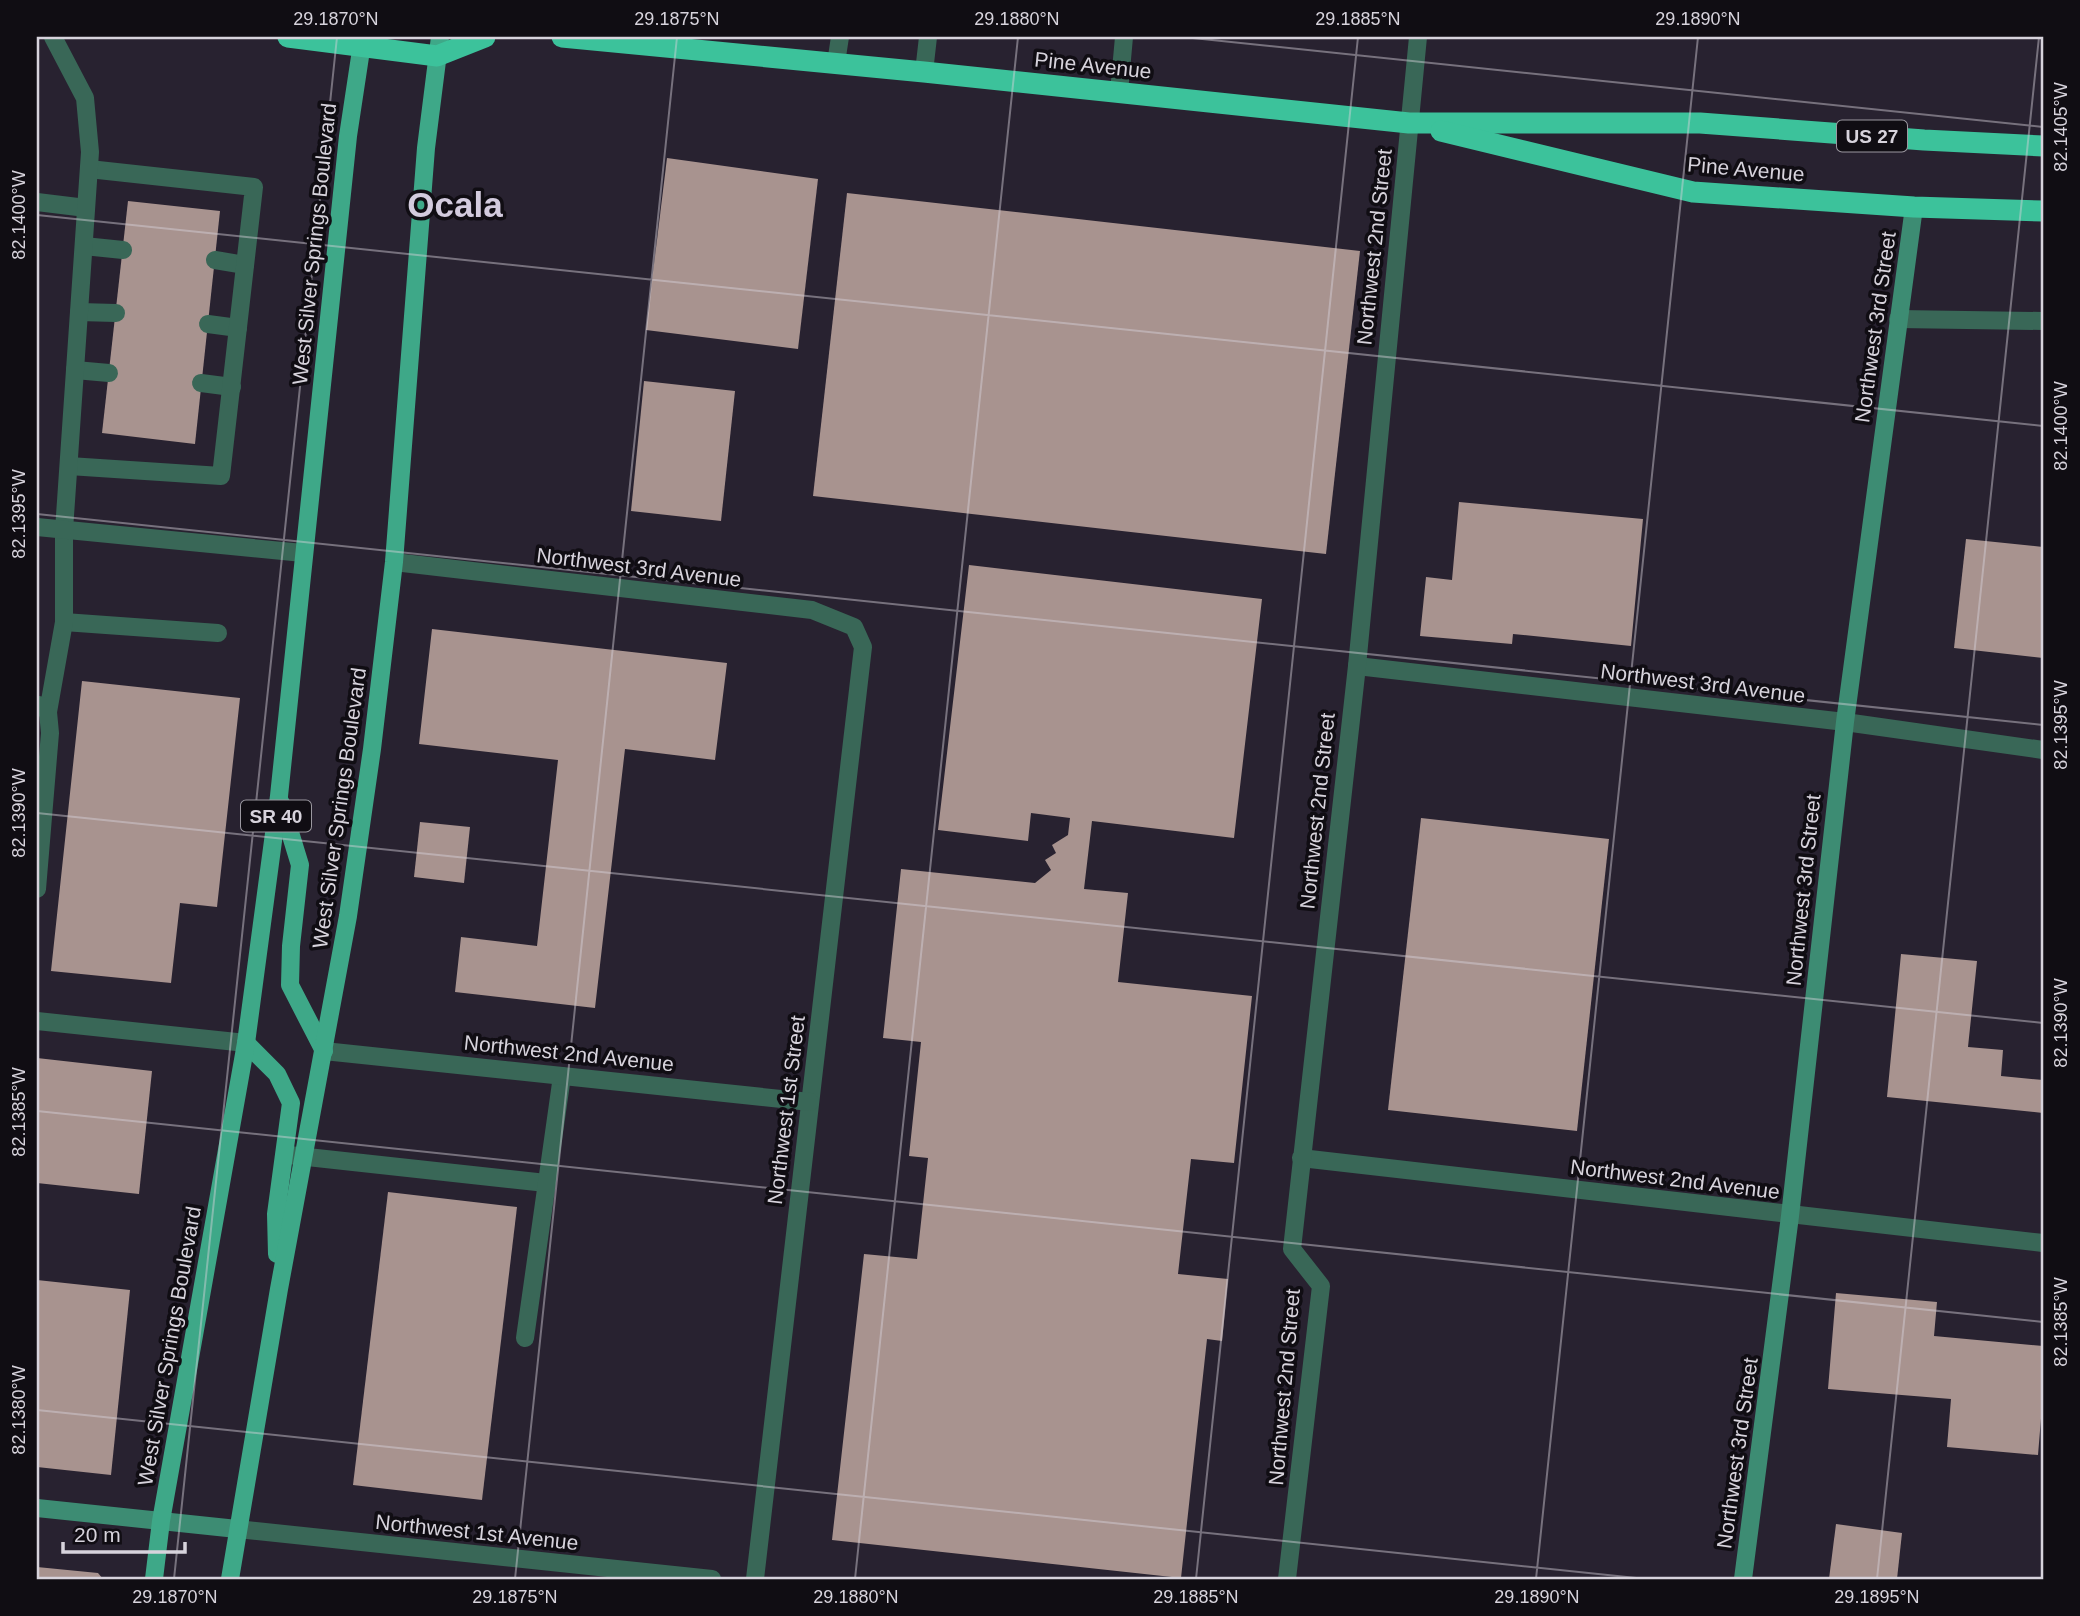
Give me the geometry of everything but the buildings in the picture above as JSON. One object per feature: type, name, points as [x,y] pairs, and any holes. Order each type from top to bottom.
[{"type":"highway","points":[[288,37],[438,47],[485,37]]},
{"type":"highway","name":"Pine Avenue","points":[[562,37],[1409,123],[1700,123],[2043,146]]},
{"type":"highway","name":"Pine Avenue","points":[[1409,123],[1693,192],[1914,207],[2043,211]]},
{"type":"main road","name":"West Silver Springs Boulevard","points":[[154,1579],[161,1521],[247,1043],[279,796],[348,136],[363,42]]},
{"type":"main road","name":"West Silver Springs Boulevard","points":[[230,1579],[356,864],[372,749],[394,562],[426,148],[438,47]]},
{"type":"main road","points":[[279,796],[300,865],[291,946],[290,985],[324,1051]]},
{"type":"main road","points":[[247,1043],[277,1074],[291,1103],[276,1214],[279,1289]]},
{"type":"street","points":[[37,889],[48,761],[42,708],[64,622],[64,530],[90,152],[85,98],[53,37]]},
{"type":"street","points":[[836,63],[840,37]]},
{"type":"street","points":[[924,72],[928,37]]},
{"type":"street","points":[[1119,92],[1124,37]]},
{"type":"street","name":"Northwest 2nd Street","points":[[1287,1579],[1321,1286],[1292,1249],[1357,666],[1418,37]]},
{"type":"street","points":[[69,466],[221,476],[254,187],[89,169]]},
{"type":"street","points":[[37,202],[86,208]]},
{"type":"street","name":"Northwest 3rd Street","points":[[1743,1579],[1790,1216],[1845,722],[1914,207]]},
{"type":"street","points":[[84,246],[123,250]]},
{"type":"street","points":[[215,260],[245,265]]},
{"type":"street","points":[[79,312],[116,313]]},
{"type":"street","points":[[1898,319],[2043,321]]},
{"type":"street","points":[[208,324],[238,328]]},
{"type":"street","points":[[75,370],[109,373]]},
{"type":"street","points":[[201,383],[232,387]]},
{"type":"street","points":[[37,527],[303,553]]},
{"type":"street","name":"Northwest 3rd Avenue","points":[[394,562],[812,610],[854,627],[863,647]]},
{"type":"street","points":[[64,622],[218,633]]},
{"type":"street","name":"Northwest 1st Street","points":[[755,1579],[863,647]]},
{"type":"street","name":"Northwest 3rd Avenue","points":[[1357,666],[1845,722],[2043,750]]},
{"type":"street","points":[[37,1021],[247,1043]]},
{"type":"street","name":"Northwest 2nd Avenue","points":[[324,1051],[810,1102]]},
{"type":"street","points":[[525,1338],[562,1076]]},
{"type":"street","points":[[285,1155],[546,1183]]},
{"type":"street","name":"Northwest 2nd Avenue","points":[[1301,1158],[2043,1243]]},
{"type":"street","points":[[37,1508],[237,1529]]},
{"type":"street","name":"Northwest 1st Avenue","points":[[237,1529],[712,1579]]},
{"type":"district","name":"Ocala","points":[[455,204]]}]
